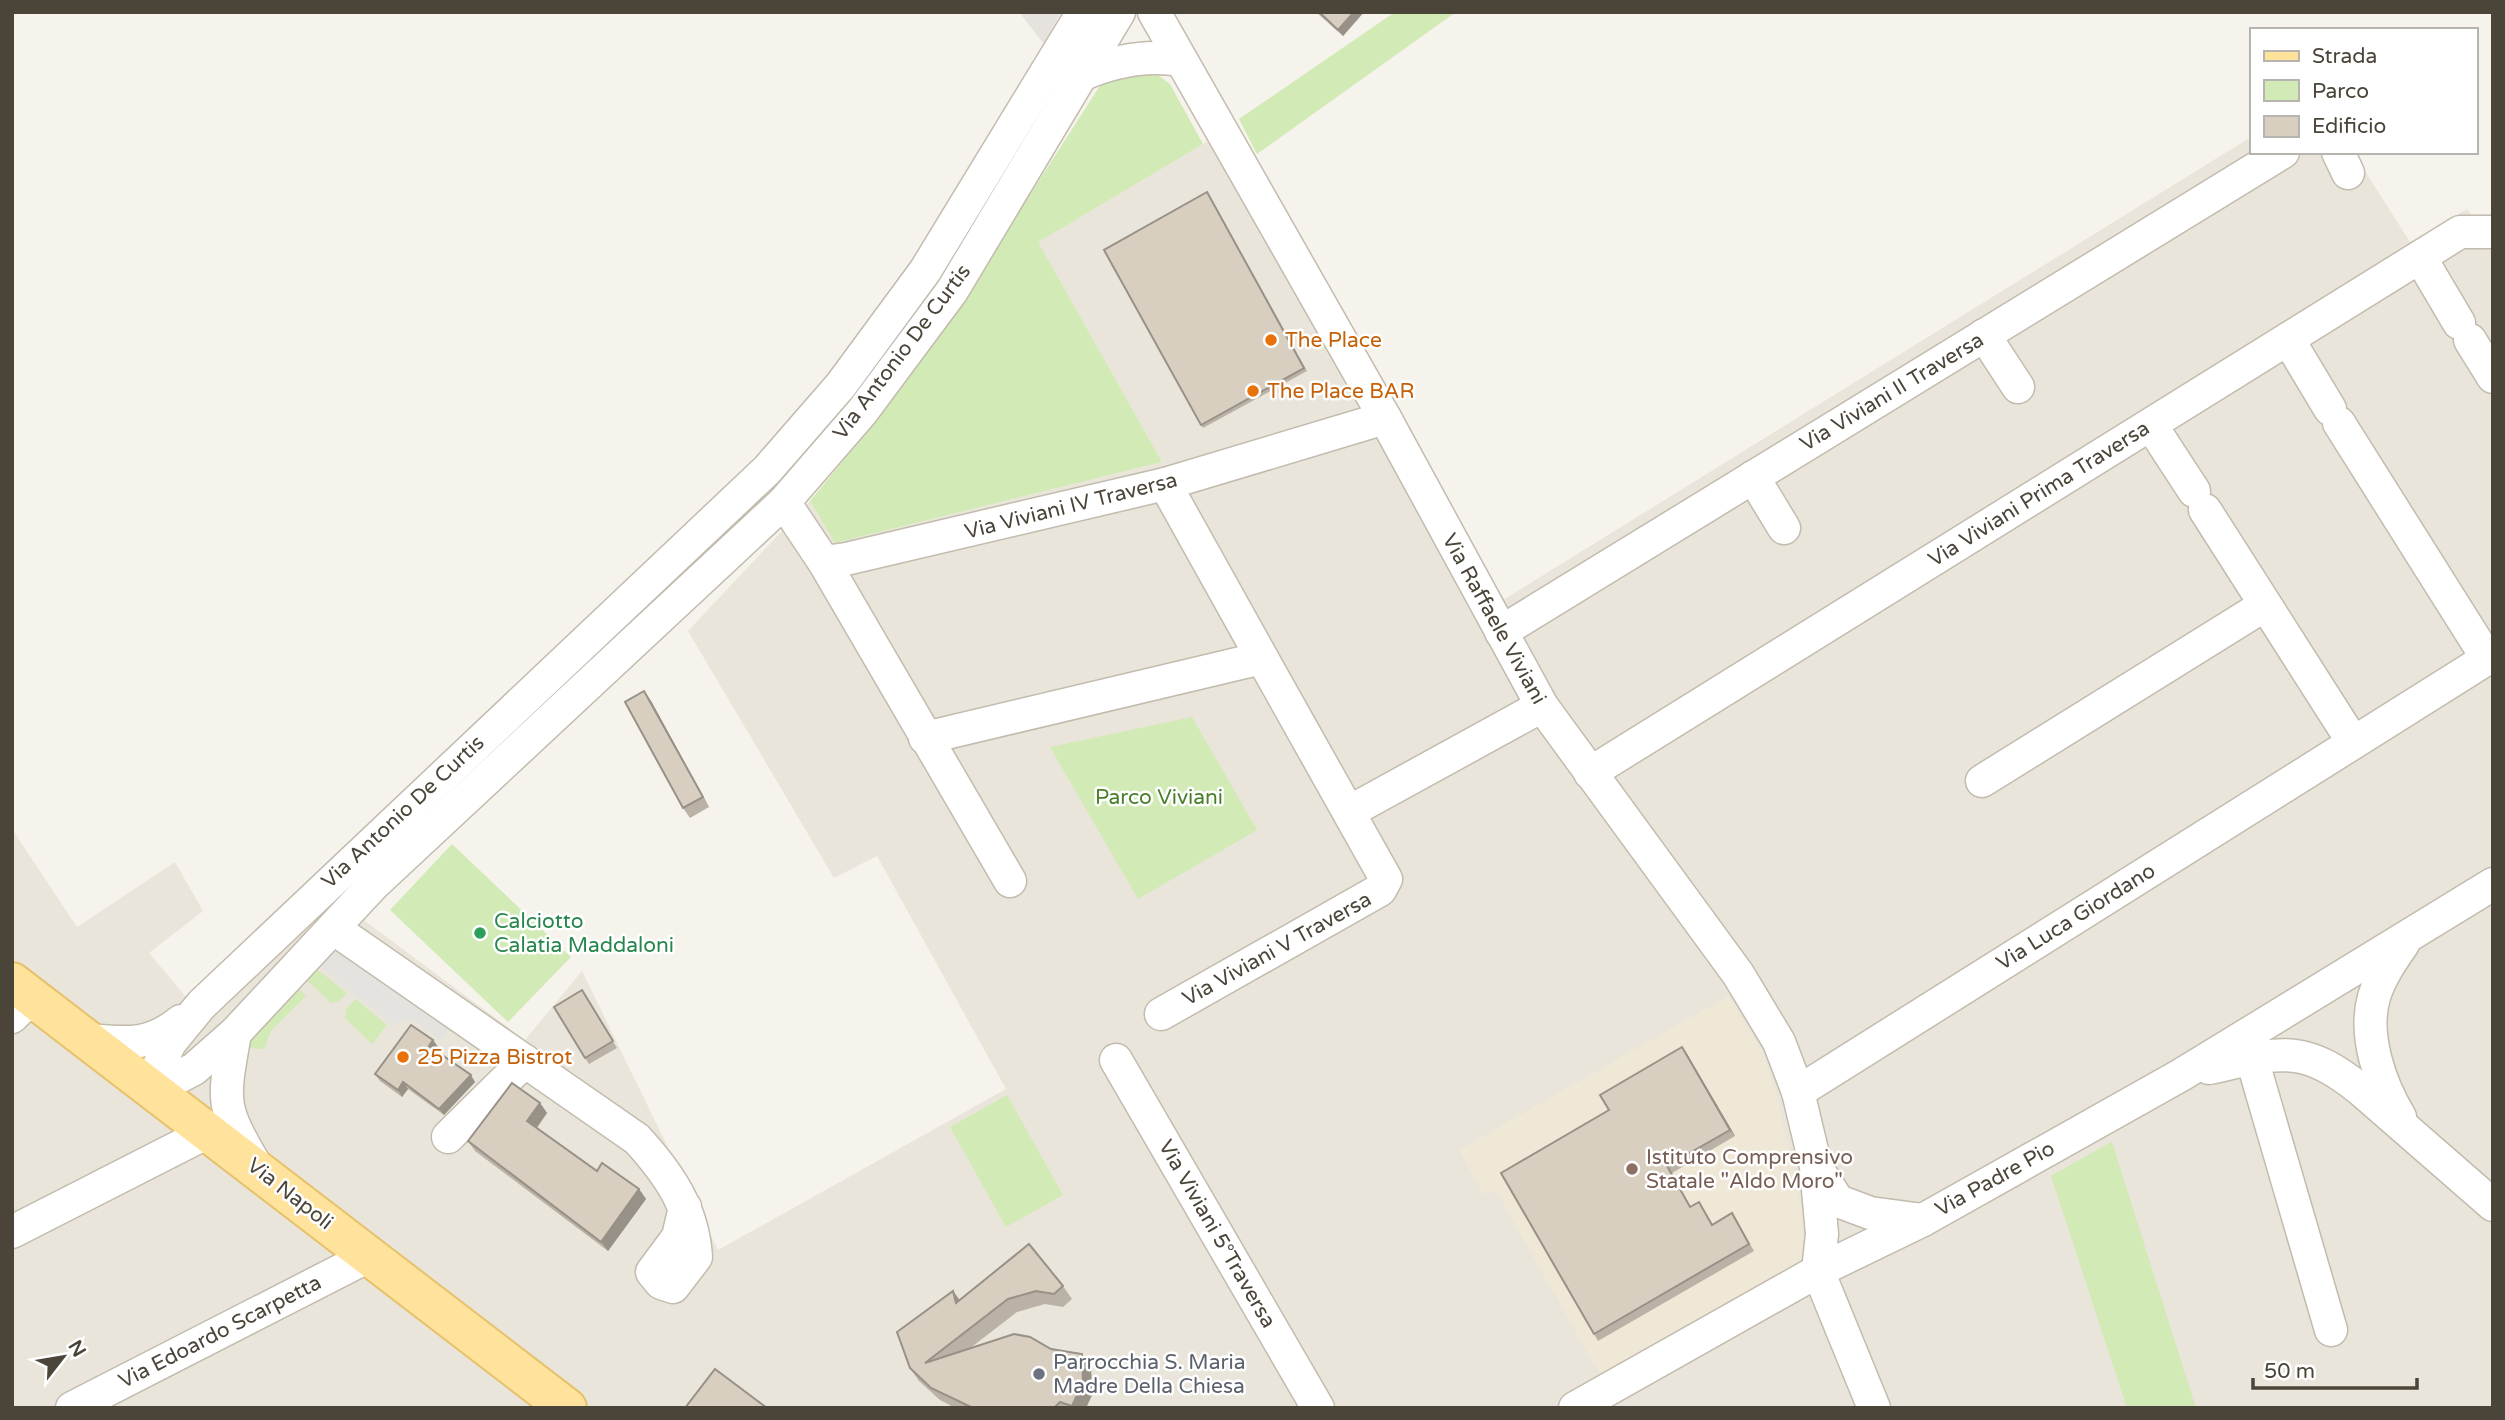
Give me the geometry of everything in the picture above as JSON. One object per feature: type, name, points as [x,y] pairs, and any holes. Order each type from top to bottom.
[{"type":"main road","name":"Via Napoli","points":[[19,998],[88,1040],[149,1086],[369,1256],[554,1405]]},
{"type":"street","name":"Via Antonio De Curtis","points":[[149,1086],[173,1080],[194,1069],[235,1033],[373,885],[617,634],[841,386],[953,228],[1083,12]]},
{"type":"street","name":"Via Antonio De Curtis","points":[[88,1040],[142,1043],[164,1035],[201,1005],[354,857],[617,634],[743,543],[862,412],[952,291],[1119,12]]},
{"type":"street","name":"Via Raffaele Viviani","points":[[1154,12],[1385,418],[1542,706],[1738,974],[1779,1042],[1798,1092],[1816,1167],[1822,1234],[1818,1271],[1874,1408]]},
{"type":"street","points":[[1081,75],[1107,64],[1157,56],[1180,60]]},
{"type":"street","name":"Via Viviani II Traversa","points":[[1501,632],[2280,154]]},
{"type":"street","name":"Via Viviani Prima Traversa","points":[[1590,773],[2460,232],[2493,232]]},
{"type":"street","points":[[2420,257],[2493,377]]},
{"type":"street","points":[[1984,335],[2018,387]]},
{"type":"street","name":"Via Luca Giordano","points":[[1798,1092],[2490,656],[2288,339]]},
{"type":"street","name":"Via Viviani IV Traversa","points":[[824,562],[1165,484],[1385,418]]},
{"type":"street","points":[[2151,425],[2353,742]]},
{"type":"street","points":[[1753,477],[1784,528]]},
{"type":"street","name":"Via Viviani V Traversa","points":[[1161,1014],[1380,890],[1386,879],[1165,484]]},
{"type":"street","points":[[783,502],[824,562],[1010,881]]},
{"type":"street","points":[[1982,781],[2266,605]]},
{"type":"street","points":[[925,738],[1262,658]]},
{"type":"street","points":[[1349,813],[1542,706]]},
{"type":"street","name":"Via Padre Pio","points":[[1575,1408],[1818,1271],[1923,1220],[2181,1075],[2493,884]]},
{"type":"street","points":[[333,928],[637,1139],[661,1166],[685,1207]]},
{"type":"street","points":[[2408,937],[2385,970],[2374,998],[2371,1034],[2381,1078],[2408,1130]]},
{"type":"street","name":"Via Antonio De Curtis","points":[[149,1086],[170,1043],[201,1005]]},
{"type":"street","points":[[235,1033],[225,1088],[226,1105],[229,1119],[258,1170]]},
{"type":"street","points":[[2181,1075],[2283,1053],[2315,1059],[2340,1073],[2493,1205]]},
{"type":"street","points":[[2252,1059],[2331,1330]]},
{"type":"street","name":"Via Viviani 5°Traversa","points":[[1116,1060],[1318,1408]]},
{"type":"street","points":[[448,1137],[525,1061]]},
{"type":"street","points":[[12,1232],[208,1132]]},
{"type":"street","name":"Via Raffaele Viviani","points":[[1816,1167],[1838,1202],[1870,1213],[1923,1220]]},
{"type":"street","name":"Via Edoardo Scarpetta","points":[[72,1408],[369,1256]]},
{"type":"shaded area","points":[[1019,12],[1061,12],[1044,44]]},
{"type":"shaded area","points":[[1237,124],[1503,600],[2250,138],[2250,154],[2354,154],[2410,242],[2467,209],[2475,220],[2493,219],[2493,1408],[12,1408],[12,829],[77,927],[175,862],[203,911],[149,953],[186,997],[310,880],[525,1040],[582,971],[718,1250],[1006,1089],[877,856],[834,878],[688,631],[810,501],[835,543],[1162,462],[1037,241]]},
{"type":"shaded area","points":[[343,940],[456,1019],[440,1040],[410,1019],[392,1024],[317,964]]},
{"type":"shaded area","name":"Istituto Comprensivo Statale \"Aldo Moro\"","points":[[1728,996],[1762,1052],[1775,1089],[1803,1214],[1805,1267],[1603,1380],[1496,1190],[1484,1196],[1459,1150]]},
{"type":"green space","points":[[1395,12],[1456,12],[1257,154],[1239,119]]},
{"type":"green space","points":[[1139,72],[1158,75],[1170,84],[1203,144],[1038,242],[1162,462],[835,543],[810,501],[927,349],[1103,81]]},
{"type":"green space","name":"Parco Viviani","points":[[1192,717],[1257,830],[1138,899],[1050,747]]},
{"type":"green space","name":"Calciotto Calatia Maddaloni","points":[[452,844],[571,957],[508,1022],[390,910]]},
{"type":"green space","points":[[314,967],[347,993],[339,1001],[331,1003],[303,976]]},
{"type":"green space","points":[[295,985],[306,996],[271,1031],[264,1049],[248,1048],[258,1027]]},
{"type":"green space","points":[[356,999],[387,1025],[372,1044],[345,1018],[346,1009]]},
{"type":"green space","points":[[1007,1095],[1063,1195],[1006,1227],[950,1127]]},
{"type":"green space","points":[[2112,1142],[2196,1408],[2127,1408],[2051,1176]]},
{"type":"building","points":[[1319,12],[1354,12],[1338,30]]},
{"type":"building","points":[[1207,192],[1304,368],[1201,425],[1104,250]]},
{"type":"building","points":[[644,691],[703,797],[683,808],[625,702]]},
{"type":"building","points":[[582,990],[613,1041],[585,1058],[554,1007]]},
{"type":"building","points":[[411,1025],[433,1040],[429,1046],[471,1075],[439,1109],[403,1082],[398,1090],[375,1074]]},
{"type":"building","points":[[1682,1047],[1730,1130],[1667,1166],[1690,1207],[1699,1202],[1712,1225],[1732,1213],[1749,1244],[1594,1334],[1501,1173],[1609,1110],[1600,1095]]},
{"type":"building","points":[[512,1083],[540,1103],[527,1121],[597,1171],[602,1163],[639,1189],[601,1242],[468,1141]]},
{"type":"building","points":[[1029,1244],[1063,1286],[1054,1294],[1036,1291],[1008,1299],[925,1363],[1014,1334],[1030,1337],[1051,1349],[1082,1354],[1083,1382],[1072,1406],[1060,1402],[1054,1408],[973,1408],[931,1388],[910,1368],[897,1332],[953,1291],[956,1303]]},
{"type":"building","points":[[715,1369],[767,1408],[685,1408]]},
{"type":"place","name":"The Place","points":[[1271,340]]},
{"type":"place","name":"The Place BAR","points":[[1253,391]]},
{"type":"place","name":"Calciotto Calatia Maddaloni","points":[[480,933]]},
{"type":"place","name":"25 Pizza Bistrot","points":[[403,1057]]},
{"type":"place","name":"Istituto Comprensivo Statale \"Aldo Moro\"","points":[[1632,1169]]},
{"type":"place","name":"Parrocchia S. Maria Madre Della Chiesa","points":[[1039,1374]]}]
